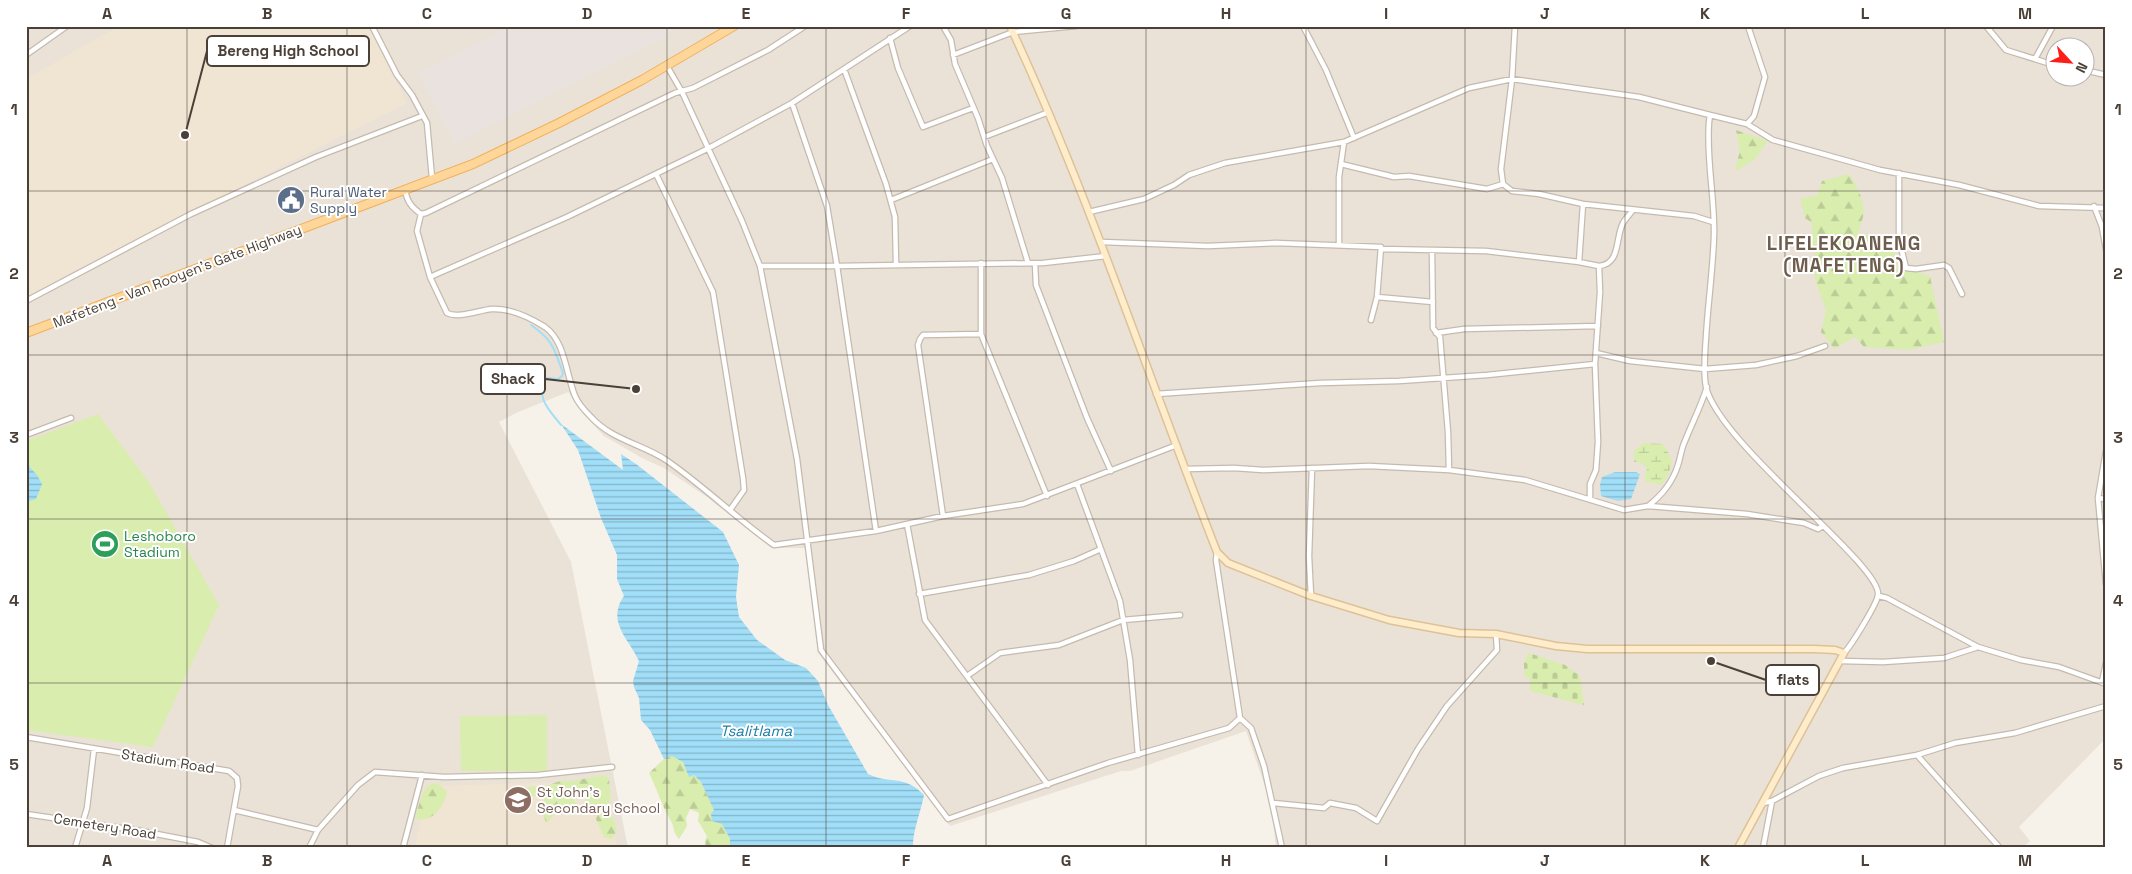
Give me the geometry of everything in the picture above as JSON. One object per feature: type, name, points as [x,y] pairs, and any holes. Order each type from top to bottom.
[{"type":"main road","name":"Mafeteng - Van Rooyen's Gate Highway","points":[[26,333],[473,164],[558,124],[667,66],[734,26]]},
{"type":"street","points":[[26,55],[67,26]]},
{"type":"street","points":[[372,26],[397,75],[412,95],[427,123],[432,178]]},
{"type":"street","points":[[420,214],[452,202],[682,92],[768,50],[805,26]]},
{"type":"street","points":[[430,277],[567,217],[707,149],[792,103],[910,26]]},
{"type":"street","points":[[943,26],[951,40],[953,55],[984,137],[1002,178],[1028,263]]},
{"type":"street","points":[[953,55],[1012,29],[1076,26]]},
{"type":"street","points":[[1303,26],[1326,70],[1354,138]]},
{"type":"street","points":[[1515,26],[1512,79],[1502,152],[1501,175],[1503,184],[1512,191],[1538,194],[1583,204],[1694,216],[1714,222]]},
{"type":"street","points":[[1748,26],[1765,77],[1754,116],[1748,124]]},
{"type":"street","points":[[1986,26],[2006,50],[2044,62]]},
{"type":"street","points":[[2035,59],[2053,26]]},
{"type":"street","points":[[1012,29],[1049,112],[1102,242],[1156,394],[1217,552],[1228,563],[1311,596],[1389,620],[1459,633],[1496,634],[1556,646],[1587,649],[1814,649],[1835,650],[1844,653]]},
{"type":"street","points":[[890,38],[898,68],[922,127],[973,108]]},
{"type":"street","points":[[667,66],[682,92],[742,222],[760,266],[797,458],[821,650],[948,819],[1138,755],[1228,728],[1240,718]]},
{"type":"street","points":[[844,69],[895,217],[896,263]]},
{"type":"street","points":[[1089,212],[1144,199],[1174,185],[1189,175],[1225,163],[1344,142],[1470,88],[1512,79],[1639,97],[1748,124],[1774,140],[1821,154],[1898,173],[1959,185],[2039,206],[2081,208],[2094,206],[2106,208]]},
{"type":"street","points":[[792,103],[827,206],[876,531]]},
{"type":"street","points":[[984,137],[1049,112]]},
{"type":"street","points":[[1648,506],[1669,483],[1678,466],[1683,446],[1699,413],[1706,387],[1705,369],[1714,222],[1708,130],[1710,115]]},
{"type":"street","points":[[26,301],[191,214],[316,157],[422,116]]},
{"type":"street","points":[[1339,245],[1339,177],[1344,142]]},
{"type":"street","points":[[890,200],[993,159]]},
{"type":"street","points":[[1341,164],[1394,177],[1409,176],[1487,189],[1503,184]]},
{"type":"street","points":[[1898,173],[1899,238],[1906,268],[1916,269],[1944,265],[1948,268],[1962,294]]},
{"type":"street","points":[[656,174],[713,292],[744,490],[730,510]]},
{"type":"street","points":[[405,190],[407,199],[412,207],[420,214]]},
{"type":"street","points":[[1579,262],[1583,204]]},
{"type":"street","points":[[2094,206],[2102,227],[2106,249]]},
{"type":"street","points":[[1102,242],[1208,246],[1268,243],[1381,247],[1380,249],[1432,251],[1486,251],[1605,266],[1615,255],[1622,224],[1633,210]]},
{"type":"street","points":[[420,214],[417,230],[430,277],[443,306],[450,314],[493,309],[510,310],[547,328],[559,343],[576,398],[590,416],[606,431],[665,459],[774,544],[876,531],[943,516],[1023,504],[1177,445]]},
{"type":"street","points":[[1371,320],[1377,296],[1380,249]]},
{"type":"street","points":[[1432,251],[1433,328],[1440,337],[1449,470]]},
{"type":"street","points":[[760,266],[1028,263],[1106,256]]},
{"type":"street","points":[[1035,262],[1036,285],[1087,418],[1111,471]]},
{"type":"street","points":[[981,263],[981,334],[1047,496]]},
{"type":"street","points":[[1590,499],[1590,484],[1596,470],[1598,442],[1596,353],[1599,266]]},
{"type":"street","points":[[1377,296],[1432,302]]},
{"type":"street","points":[[1436,333],[1464,329],[1598,326]]},
{"type":"street","points":[[943,516],[918,345],[924,335],[981,334]]},
{"type":"street","points":[[1596,353],[1630,361],[1705,369],[1756,366],[1797,356],[1825,346]]},
{"type":"street","points":[[1156,394],[1320,383],[1444,378],[1596,364]]},
{"type":"street","points":[[1706,387],[1713,404],[1755,458],[1870,576],[1876,585],[1878,596],[1853,643],[1844,653],[1738,848]]},
{"type":"street","points":[[26,435],[71,418]]},
{"type":"street","points":[[2106,452],[2098,498],[2106,584]]},
{"type":"street","points":[[1185,469],[1234,468],[1263,470],[1369,466],[1449,470],[1525,480],[1624,510],[1648,506],[1747,514],[1804,523],[1818,529],[1823,526]]},
{"type":"street","points":[[1311,596],[1309,556],[1312,468]]},
{"type":"street","points":[[1077,484],[1114,580],[1123,620],[1135,707],[1138,755]]},
{"type":"street","points":[[2098,498],[2106,499]]},
{"type":"street","points":[[907,524],[925,620],[1048,785]]},
{"type":"street","points":[[919,594],[1029,575],[1074,561],[1101,550]]},
{"type":"street","points":[[1217,552],[1216,560],[1240,718],[1252,728],[1273,804],[1282,848]]},
{"type":"street","points":[[1878,596],[1887,598],[1978,647],[2021,660],[2059,667],[2104,683],[2106,663]]},
{"type":"street","points":[[967,676],[1000,654],[1059,645],[1123,620],[1180,615]]},
{"type":"street","points":[[1273,804],[1324,808],[1330,803],[1356,808],[1377,821],[1418,749],[1447,706],[1497,650],[1496,634]]},
{"type":"street","points":[[1841,661],[1883,662],[1944,658],[1978,647]]},
{"type":"street","points":[[1763,803],[1772,801],[1819,776],[1843,768],[1917,755],[1956,743],[2015,733],[2106,706]]},
{"type":"street","name":"Stadium Road","points":[[26,737],[229,772],[237,778],[234,810],[227,848]]},
{"type":"street","points":[[75,848],[84,822],[92,781],[94,749]]},
{"type":"street","points":[[1917,755],[2000,848]]},
{"type":"street","points":[[308,848],[318,830],[358,786],[375,772],[422,776],[538,775],[580,772],[612,767]]},
{"type":"street","points":[[403,848],[422,776]]},
{"type":"street","points":[[1762,848],[1772,801]]},
{"type":"street","points":[[234,810],[318,830]]},
{"type":"street","name":"Cemetery Road","points":[[26,814],[198,842],[212,848]]},
{"type":"shaded area","points":[[26,26],[2106,26],[2106,738],[2019,827],[2030,841],[2022,848],[1276,848],[1271,804],[1246,731],[1130,771],[1121,771],[950,826],[818,653],[805,548],[771,548],[707,497],[664,468],[642,458],[604,436],[568,392],[518,412],[499,422],[571,562],[628,848],[26,848]]},
{"type":"shaded area","points":[[119,26],[368,26],[407,103],[26,297],[26,79]]},
{"type":"shaded area","points":[[510,26],[672,26],[674,32],[455,144],[418,73]]},
{"type":"shaded area","name":"St John's Secondary School","points":[[606,781],[617,848],[414,848],[429,786]]},
{"type":"green space","points":[[1736,130],[1768,141],[1755,159],[1738,170],[1735,169],[1740,151]]},
{"type":"green space","points":[[1849,174],[1858,189],[1864,212],[1858,237],[1862,239],[1863,234],[1869,236],[1876,251],[1894,250],[1898,271],[1907,269],[1930,276],[1944,342],[1909,350],[1864,347],[1855,337],[1834,349],[1821,332],[1826,310],[1815,280],[1815,254],[1807,249],[1813,238],[1811,222],[1805,218],[1800,199],[1817,195],[1822,181]]},
{"type":"green space","name":"Leshoboro Stadium","points":[[98,414],[149,482],[219,605],[153,747],[26,730],[26,441]]},
{"type":"green space","points":[[1644,443],[1663,444],[1672,460],[1669,474],[1661,485],[1647,482],[1644,479],[1646,467],[1642,463],[1634,462],[1634,451]]},
{"type":"green space","points":[[1529,653],[1565,665],[1580,676],[1584,705],[1530,691],[1530,679],[1524,676],[1524,662]]},
{"type":"green space","points":[[547,715],[547,771],[461,771],[460,716]]},
{"type":"green space","points":[[672,755],[683,762],[689,776],[694,775],[701,782],[730,839],[730,848],[706,848],[705,841],[707,836],[698,821],[699,813],[690,809],[686,818],[687,826],[679,839],[674,832],[672,823],[649,773],[664,759]]},
{"type":"green space","points":[[604,775],[609,779],[609,803],[602,807],[586,808],[584,805],[587,796],[586,790],[583,788],[571,789],[570,795],[578,806],[574,812],[553,815],[546,823],[541,806],[545,798],[537,796],[520,798],[518,794],[528,787],[546,786],[560,781],[573,781]]},
{"type":"green space","points":[[434,783],[447,791],[443,803],[432,816],[426,819],[415,818],[423,793],[429,785]]},
{"type":"green space","points":[[603,810],[610,815],[615,823],[616,831],[612,839],[604,837],[596,819]]},
{"type":"water","name":"Tsalitlama","points":[[561,424],[623,470],[621,454],[636,464],[723,532],[739,565],[736,597],[739,617],[757,640],[785,660],[806,668],[818,681],[828,705],[868,774],[910,784],[924,795],[915,829],[913,848],[730,848],[730,839],[722,824],[712,821],[711,814],[714,810],[701,782],[694,775],[689,777],[683,762],[672,756],[664,759],[650,730],[641,720],[639,698],[633,681],[639,661],[618,622],[619,605],[624,596],[617,579],[617,555],[601,518],[578,450]]},
{"type":"water","points":[[29,452],[28,465],[42,484],[36,499],[26,502],[26,453]]},
{"type":"water","points":[[1615,472],[1636,472],[1640,474],[1631,499],[1618,501],[1601,496],[1600,485],[1602,477]]},
{"type":"waterway","points":[[531,325],[549,341],[563,373],[558,379],[547,378],[542,391],[548,409],[561,425]]},
{"type":"place","name":"Bereng High School","points":[[185,135]]},
{"type":"place","name":"Rural Water Supply","points":[[291,200]]},
{"type":"place","name":"Shack","points":[[636,389]]},
{"type":"place","name":"Leshoboro Stadium","points":[[105,544]]},
{"type":"place","name":"flats","points":[[1711,661]]},
{"type":"place","name":"St John's Secondary School","points":[[518,800]]},
{"type":"district","name":"LIFELEKOANENG (MAFETENG)","points":[[1844,254]]}]
